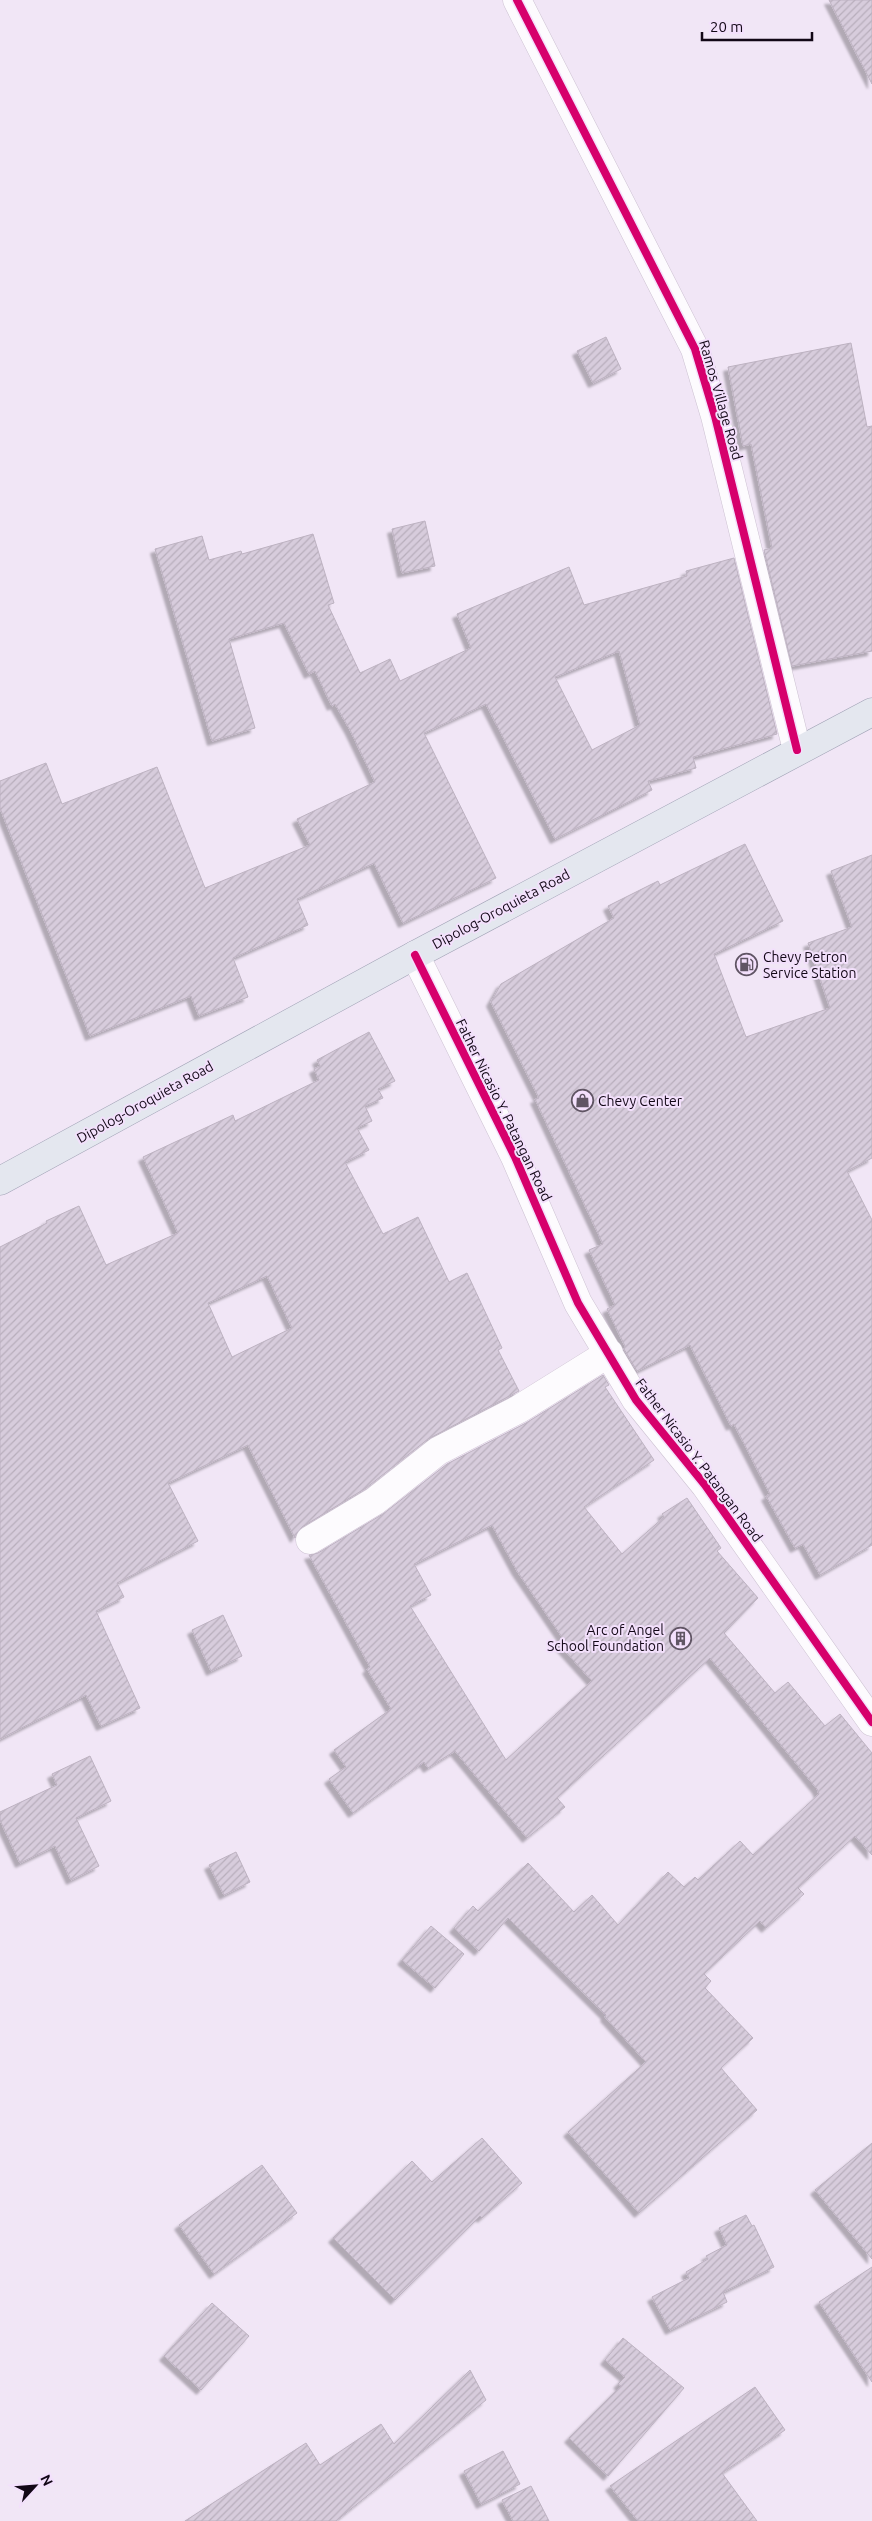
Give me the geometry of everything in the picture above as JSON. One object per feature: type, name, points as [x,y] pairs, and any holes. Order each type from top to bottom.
[{"type":"main road","name":"Dipolog-Oroquieta Road","points":[[0,1181],[415,955],[797,750],[872,712]]},
{"type":"street","name":"Ramos Village Road","points":[[517,0],[695,349],[714,416],[797,750]]},
{"type":"street","name":"Father Nicasio Y. Patangan Road","points":[[415,955],[514,1157],[578,1303],[636,1400],[705,1486],[872,1722]]},
{"type":"street","points":[[310,1540],[375,1501],[438,1451],[520,1409],[609,1353]]},
{"type":"building","points":[[829,0],[872,0],[872,84]]},
{"type":"building","points":[[606,337],[621,369],[593,383],[577,351]]},
{"type":"building","points":[[851,343],[867,427],[872,426],[872,651],[792,666],[764,550],[772,548],[751,444],[743,446],[728,367]]},
{"type":"building","points":[[425,521],[435,566],[402,573],[392,529]]},
{"type":"building","points":[[313,534],[334,603],[328,605],[360,673],[390,659],[400,681],[471,648],[457,614],[569,567],[584,605],[687,576],[686,571],[734,558],[777,734],[693,757],[696,768],[648,781],[652,790],[555,839],[486,704],[424,733],[496,878],[403,923],[374,863],[297,899],[308,925],[233,958],[248,997],[199,1016],[191,996],[90,1036],[0,808],[0,781],[46,763],[62,804],[157,767],[205,888],[310,845],[297,819],[375,782],[350,730],[335,704],[332,706],[315,671],[309,674],[284,623],[229,639],[255,728],[212,741],[155,549],[202,536],[209,560],[241,551],[242,554]],"holes":[[[619,651],[640,725],[592,750],[555,677]]]},
{"type":"building","points":[[745,844],[783,921],[714,954],[746,1037],[830,1008],[808,943],[852,927],[831,871],[872,855],[872,1158],[847,1171],[872,1220],[872,1545],[820,1575],[803,1544],[795,1548],[766,1496],[770,1494],[734,1424],[731,1426],[690,1345],[637,1371],[624,1349],[625,1346],[607,1309],[615,1305],[589,1250],[603,1244],[535,1099],[539,1098],[491,1002],[501,984],[614,918],[608,906],[658,881],[660,885]]},
{"type":"building","points":[[369,1032],[395,1081],[378,1089],[383,1098],[365,1106],[372,1121],[357,1128],[369,1150],[345,1162],[383,1234],[418,1217],[449,1282],[467,1273],[502,1348],[498,1350],[519,1391],[428,1439],[366,1488],[302,1527],[295,1538],[248,1445],[168,1483],[198,1541],[117,1583],[124,1597],[96,1611],[140,1708],[101,1726],[86,1695],[0,1739],[0,1247],[47,1223],[46,1221],[79,1206],[106,1265],[178,1233],[143,1157],[233,1115],[235,1121],[319,1080],[314,1069],[320,1066],[317,1060]],"holes":[[[267,1276],[292,1328],[232,1357],[208,1303]]]},
{"type":"building","points":[[603,1375],[609,1385],[605,1387],[654,1460],[584,1507],[622,1554],[664,1517],[662,1514],[687,1498],[721,1548],[717,1551],[758,1598],[724,1633],[775,1693],[788,1682],[825,1726],[840,1714],[872,1753],[872,1855],[855,1836],[798,1888],[804,1894],[766,1928],[760,1921],[704,1974],[711,1981],[705,1988],[753,2038],[721,2068],[757,2110],[639,2213],[568,2132],[646,2062],[605,2017],[606,2015],[508,1918],[479,1951],[454,1928],[473,1906],[478,1911],[528,1863],[574,1912],[592,1895],[618,1925],[668,1872],[684,1887],[695,1877],[698,1880],[740,1841],[753,1855],[819,1794],[817,1789],[710,1658],[557,1798],[565,1807],[527,1838],[455,1751],[428,1768],[424,1762],[353,1813],[329,1779],[346,1767],[334,1750],[391,1709],[367,1669],[370,1667],[309,1555],[318,1553],[383,1514],[447,1464],[526,1423]],"holes":[[[492,1525],[517,1571],[562,1637],[557,1642],[592,1681],[506,1760],[410,1606],[431,1595],[414,1564]]]},
{"type":"building","points":[[223,1615],[242,1656],[211,1671],[192,1630]]},
{"type":"building","points":[[90,1756],[111,1801],[76,1818],[99,1866],[71,1880],[55,1846],[20,1863],[0,1820],[0,1812],[57,1785],[52,1774]]},
{"type":"building","points":[[236,1852],[250,1882],[224,1895],[209,1865]]},
{"type":"building","points":[[431,1926],[464,1954],[435,1988],[402,1960]]},
{"type":"building","points":[[482,2138],[522,2183],[482,2218],[480,2216],[395,2300],[333,2238],[412,2161],[432,2182]]},
{"type":"building","points":[[872,2143],[872,2259],[815,2190]]},
{"type":"building","points":[[262,2165],[297,2213],[214,2274],[179,2225]]},
{"type":"building","points":[[746,2215],[752,2226],[754,2225],[774,2267],[723,2292],[727,2302],[670,2330],[652,2297],[689,2278],[686,2272],[708,2259],[706,2256],[727,2245],[719,2228]]},
{"type":"building","points":[[872,2267],[872,2382],[819,2302]]},
{"type":"building","points":[[212,2303],[249,2336],[201,2390],[164,2356]]},
{"type":"building","points":[[623,2338],[684,2388],[608,2476],[569,2438],[621,2386],[618,2384],[625,2377],[605,2360]]},
{"type":"building","points":[[470,2370],[486,2400],[336,2521],[185,2521],[306,2443],[320,2465],[381,2424],[394,2444]]},
{"type":"building","points":[[755,2387],[785,2430],[722,2473],[757,2521],[638,2521],[610,2486]]},
{"type":"building","points":[[503,2451],[520,2484],[481,2504],[464,2471]]},
{"type":"building","points":[[531,2486],[549,2521],[513,2521],[502,2500]]},
{"type":"cycle path","points":[[517,0],[695,349],[715,416],[797,750]]},
{"type":"cycle path","points":[[415,955],[515,1157],[578,1303],[636,1400],[705,1485],[872,1722]]},
{"type":"place","name":"Chevy Petron Service Station","points":[[747,965]]},
{"type":"place","name":"Chevy Center","points":[[582,1101]]},
{"type":"place","name":"Arc of Angel School Foundation","points":[[680,1638]]}]
